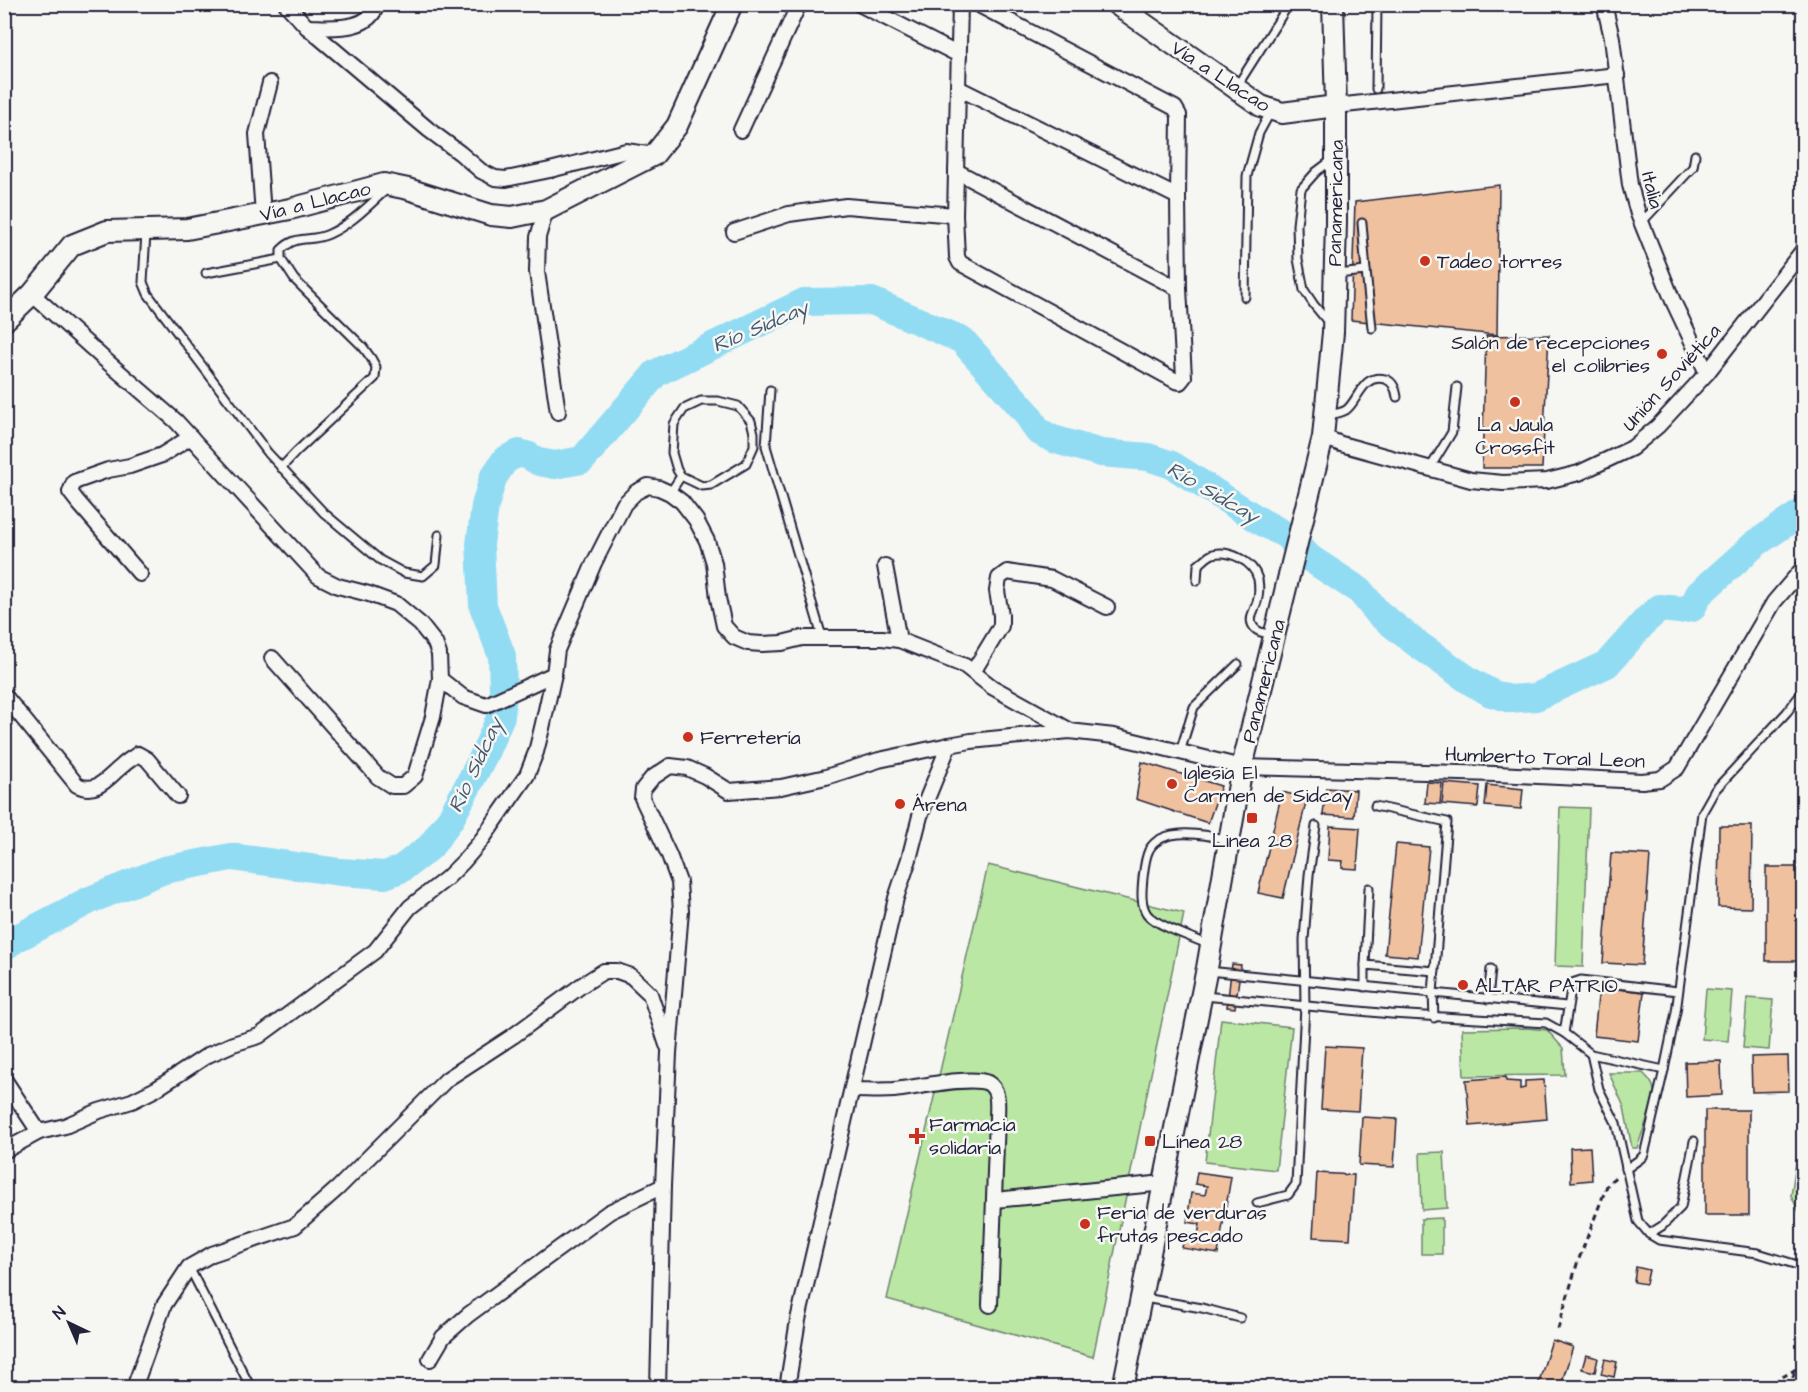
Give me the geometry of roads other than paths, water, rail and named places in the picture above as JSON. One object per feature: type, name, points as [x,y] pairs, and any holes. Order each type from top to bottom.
[{"type":"main road","name":"Vía a Llacao","points":[[4,321],[32,294],[72,245],[107,231],[187,229],[290,209],[384,184],[491,215],[512,217],[546,210],[654,155],[677,126],[732,4]]},
{"type":"main road","name":"Vía a Llacao","points":[[1116,4],[1270,111],[1282,113],[1336,106]]},
{"type":"main road","name":"Panamericana","points":[[1123,1388],[1202,996],[1242,767],[1323,437],[1335,274],[1336,106],[1333,4]]},
{"type":"street","points":[[285,4],[307,27],[429,130],[480,171],[495,178],[506,179],[550,170],[626,151],[654,155]]},
{"type":"street","points":[[307,27],[345,27],[363,22],[371,16],[377,4]]},
{"type":"street","points":[[741,130],[799,4]]},
{"type":"street","points":[[859,4],[959,55]]},
{"type":"street","points":[[960,4],[955,215],[957,257],[960,262],[1165,376],[1180,382],[1184,376],[1179,289],[1179,115],[1176,108],[977,4]]},
{"type":"street","name":"Italia","points":[[1604,4],[1612,38],[1630,185],[1641,223],[1673,301],[1707,373]]},
{"type":"street","points":[[1336,106],[1617,75]]},
{"type":"street","points":[[263,214],[257,134],[270,83]]},
{"type":"street","points":[[958,88],[1178,196]]},
{"type":"street","points":[[956,171],[1179,289]]},
{"type":"street","points":[[734,232],[789,214],[846,206],[955,215]]},
{"type":"street","points":[[546,210],[538,237],[537,273],[558,412]]},
{"type":"street","name":"Unión Soviética","points":[[1323,437],[1471,480],[1503,483],[1547,481],[1579,472],[1632,448],[1658,426],[1707,373],[1803,249]]},
{"type":"street","points":[[32,294],[176,421],[318,576],[338,586],[396,604],[420,624],[435,643],[439,654],[440,679],[434,717],[415,776],[403,786],[392,786],[378,777],[272,658]]},
{"type":"street","points":[[140,574],[70,492],[74,482],[162,455],[190,437]]},
{"type":"street","points":[[4,1151],[39,1132],[65,1126],[99,1111],[132,1101],[156,1089],[208,1055],[259,1036],[375,951],[410,908],[447,878],[482,841],[527,775],[536,752],[554,674],[557,650],[594,563],[624,504],[636,492],[648,486],[670,492],[682,502],[696,520],[707,540],[714,563],[724,626],[734,637],[748,643],[762,644],[782,643],[802,638],[899,640],[965,666],[1014,700],[1072,732]]},
{"type":"street","points":[[885,566],[899,640]]},
{"type":"street","name":"Humberto Toral Leon","points":[[1072,732],[1114,736],[1242,767],[1660,780],[1677,768],[1774,602],[1803,567]]},
{"type":"street","points":[[973,672],[1001,626],[997,591],[999,578],[1007,572],[1052,579],[1107,607]]},
{"type":"street","points":[[440,679],[463,697],[486,705],[554,674]]},
{"type":"street","points":[[4,695],[77,784],[88,788],[99,786],[138,754],[147,759],[178,796]]},
{"type":"street","points":[[658,1388],[669,1053],[681,911],[680,882],[642,798],[643,789],[652,778],[670,766],[678,766],[705,776],[729,791],[782,787],[826,777],[879,760],[970,741],[1072,732]]},
{"type":"street","points":[[787,1388],[798,1320],[896,898],[920,816],[949,745]]},
{"type":"street","points":[[134,1388],[164,1305],[189,1267],[212,1254],[295,1226],[338,1188],[447,1079],[604,971],[617,971],[631,976],[650,994],[669,1053]]},
{"type":"street","points":[[4,1079],[39,1132]]},
{"type":"street","points":[[852,1090],[880,1091],[960,1081],[987,1083],[993,1088],[997,1096],[990,1305]]},
{"type":"street","points":[[995,1200],[1164,1183]]},
{"type":"street","points":[[430,1359],[443,1337],[468,1315],[609,1212],[663,1186]]},
{"type":"lane","points":[[1235,88],[1289,4]]},
{"type":"lane","points":[[1376,89],[1377,4]]},
{"type":"lane","points":[[1245,297],[1246,176],[1259,133],[1270,111]]},
{"type":"lane","points":[[1641,223],[1693,167],[1695,155]]},
{"type":"lane","points":[[1333,324],[1327,321],[1305,290],[1298,260],[1297,225],[1301,189],[1316,172],[1336,157]]},
{"type":"lane","points":[[281,468],[375,378],[376,367],[363,347],[294,279],[281,259],[281,250],[295,240],[319,238],[330,234],[358,215],[392,185]]},
{"type":"lane","points":[[1362,223],[1372,328]]},
{"type":"lane","points":[[146,230],[142,282],[148,294],[268,453],[324,513],[380,560],[404,573],[423,576],[436,565],[439,535]]},
{"type":"lane","points":[[206,273],[281,259]]},
{"type":"lane","points":[[1335,274],[1366,271]]},
{"type":"lane","points":[[1325,416],[1346,410],[1358,392],[1375,379],[1383,378],[1390,381],[1397,397]]},
{"type":"lane","points":[[1430,468],[1452,432],[1457,387]]},
{"type":"lane","points":[[770,390],[766,446],[819,630],[824,639]]},
{"type":"lane","points":[[701,401],[718,401],[738,406],[751,421],[754,433],[754,446],[746,464],[711,485],[702,486],[681,476],[675,463],[672,443],[674,424],[684,409],[701,401]]},
{"type":"lane","points":[[670,492],[681,476]]},
{"type":"lane","points":[[1197,581],[1198,566],[1210,554],[1235,556],[1254,568],[1258,580],[1258,599],[1251,620],[1252,626],[1257,631],[1274,635]]},
{"type":"lane","points":[[1180,752],[1194,707],[1238,664]]},
{"type":"lane","points":[[1626,1169],[1644,1155],[1664,1070],[1678,991],[1701,813],[1715,790],[1787,712],[1803,690]]},
{"type":"lane","points":[[1375,806],[1447,822],[1433,993],[1434,1018]]},
{"type":"lane","points":[[1257,1203],[1288,1196],[1296,1184],[1305,1006],[1304,940],[1309,874],[1316,826]]},
{"type":"lane","points":[[1211,945],[1156,922],[1147,915],[1142,895],[1144,867],[1149,850],[1158,840],[1172,835],[1204,834],[1229,840]]},
{"type":"lane","points":[[1365,987],[1369,888]]},
{"type":"lane","points":[[1365,965],[1435,971]]},
{"type":"lane","points":[[1488,999],[1491,969]]},
{"type":"lane","points":[[1206,971],[1567,1006]]},
{"type":"lane","points":[[1564,1033],[1572,983],[1581,980],[1678,991]]},
{"type":"lane","points":[[1202,996],[1434,1018],[1546,1023],[1592,1054],[1664,1070]]},
{"type":"lane","points":[[1592,1054],[1599,1089],[1616,1123],[1638,1221],[1649,1234],[1659,1240],[1758,1253],[1803,1267]]},
{"type":"lane","points":[[1649,1234],[1662,1226],[1681,1207],[1694,1141]]},
{"type":"lane","points":[[189,1267],[251,1388]]},
{"type":"lane","points":[[1141,1297],[1202,1308],[1240,1318]]},
{"type":"waterway","name":"Río Sidcay","points":[[4,947],[90,900],[164,870],[231,857],[340,872],[385,875],[401,869],[430,847],[451,818],[483,757],[501,716],[502,656],[483,606],[480,544],[485,506],[493,478],[505,460],[519,453],[539,462],[555,465],[582,460],[656,373],[804,302],[872,301],[962,340],[1026,412],[1038,431],[1053,439],[1101,453],[1148,457],[1172,465],[1286,535],[1311,559],[1360,591],[1378,613],[1470,681],[1491,693],[1510,699],[1536,697],[1607,664],[1647,619],[1660,608],[1679,610],[1692,608],[1699,594],[1755,544],[1804,511]]},
{"type":"waterway","points":[[4,937],[17,938]]},
{"type":"place","name":"Tadeo torres","points":[[1425,261]]},
{"type":"place","name":"Salón de recepciones el colibries","points":[[1662,354]]},
{"type":"place","name":"La Jaula Crossfit","points":[[1515,402]]},
{"type":"place","name":"Ferretería","points":[[688,737]]},
{"type":"place","name":"Iglesia El Carmen de Sidcay","points":[[1172,784]]},
{"type":"place","name":"Árena","points":[[900,804]]},
{"type":"place","name":"Linea 28","points":[[1252,818]]},
{"type":"place","name":"ALTAR PATRIO","points":[[1463,985]]},
{"type":"place","name":"Farmacia solidaria","points":[[917,1136]]},
{"type":"place","name":"Línea 28","points":[[1150,1141]]},
{"type":"place","name":"Feria de verduras frutas pescado","points":[[1085,1224]]}]
